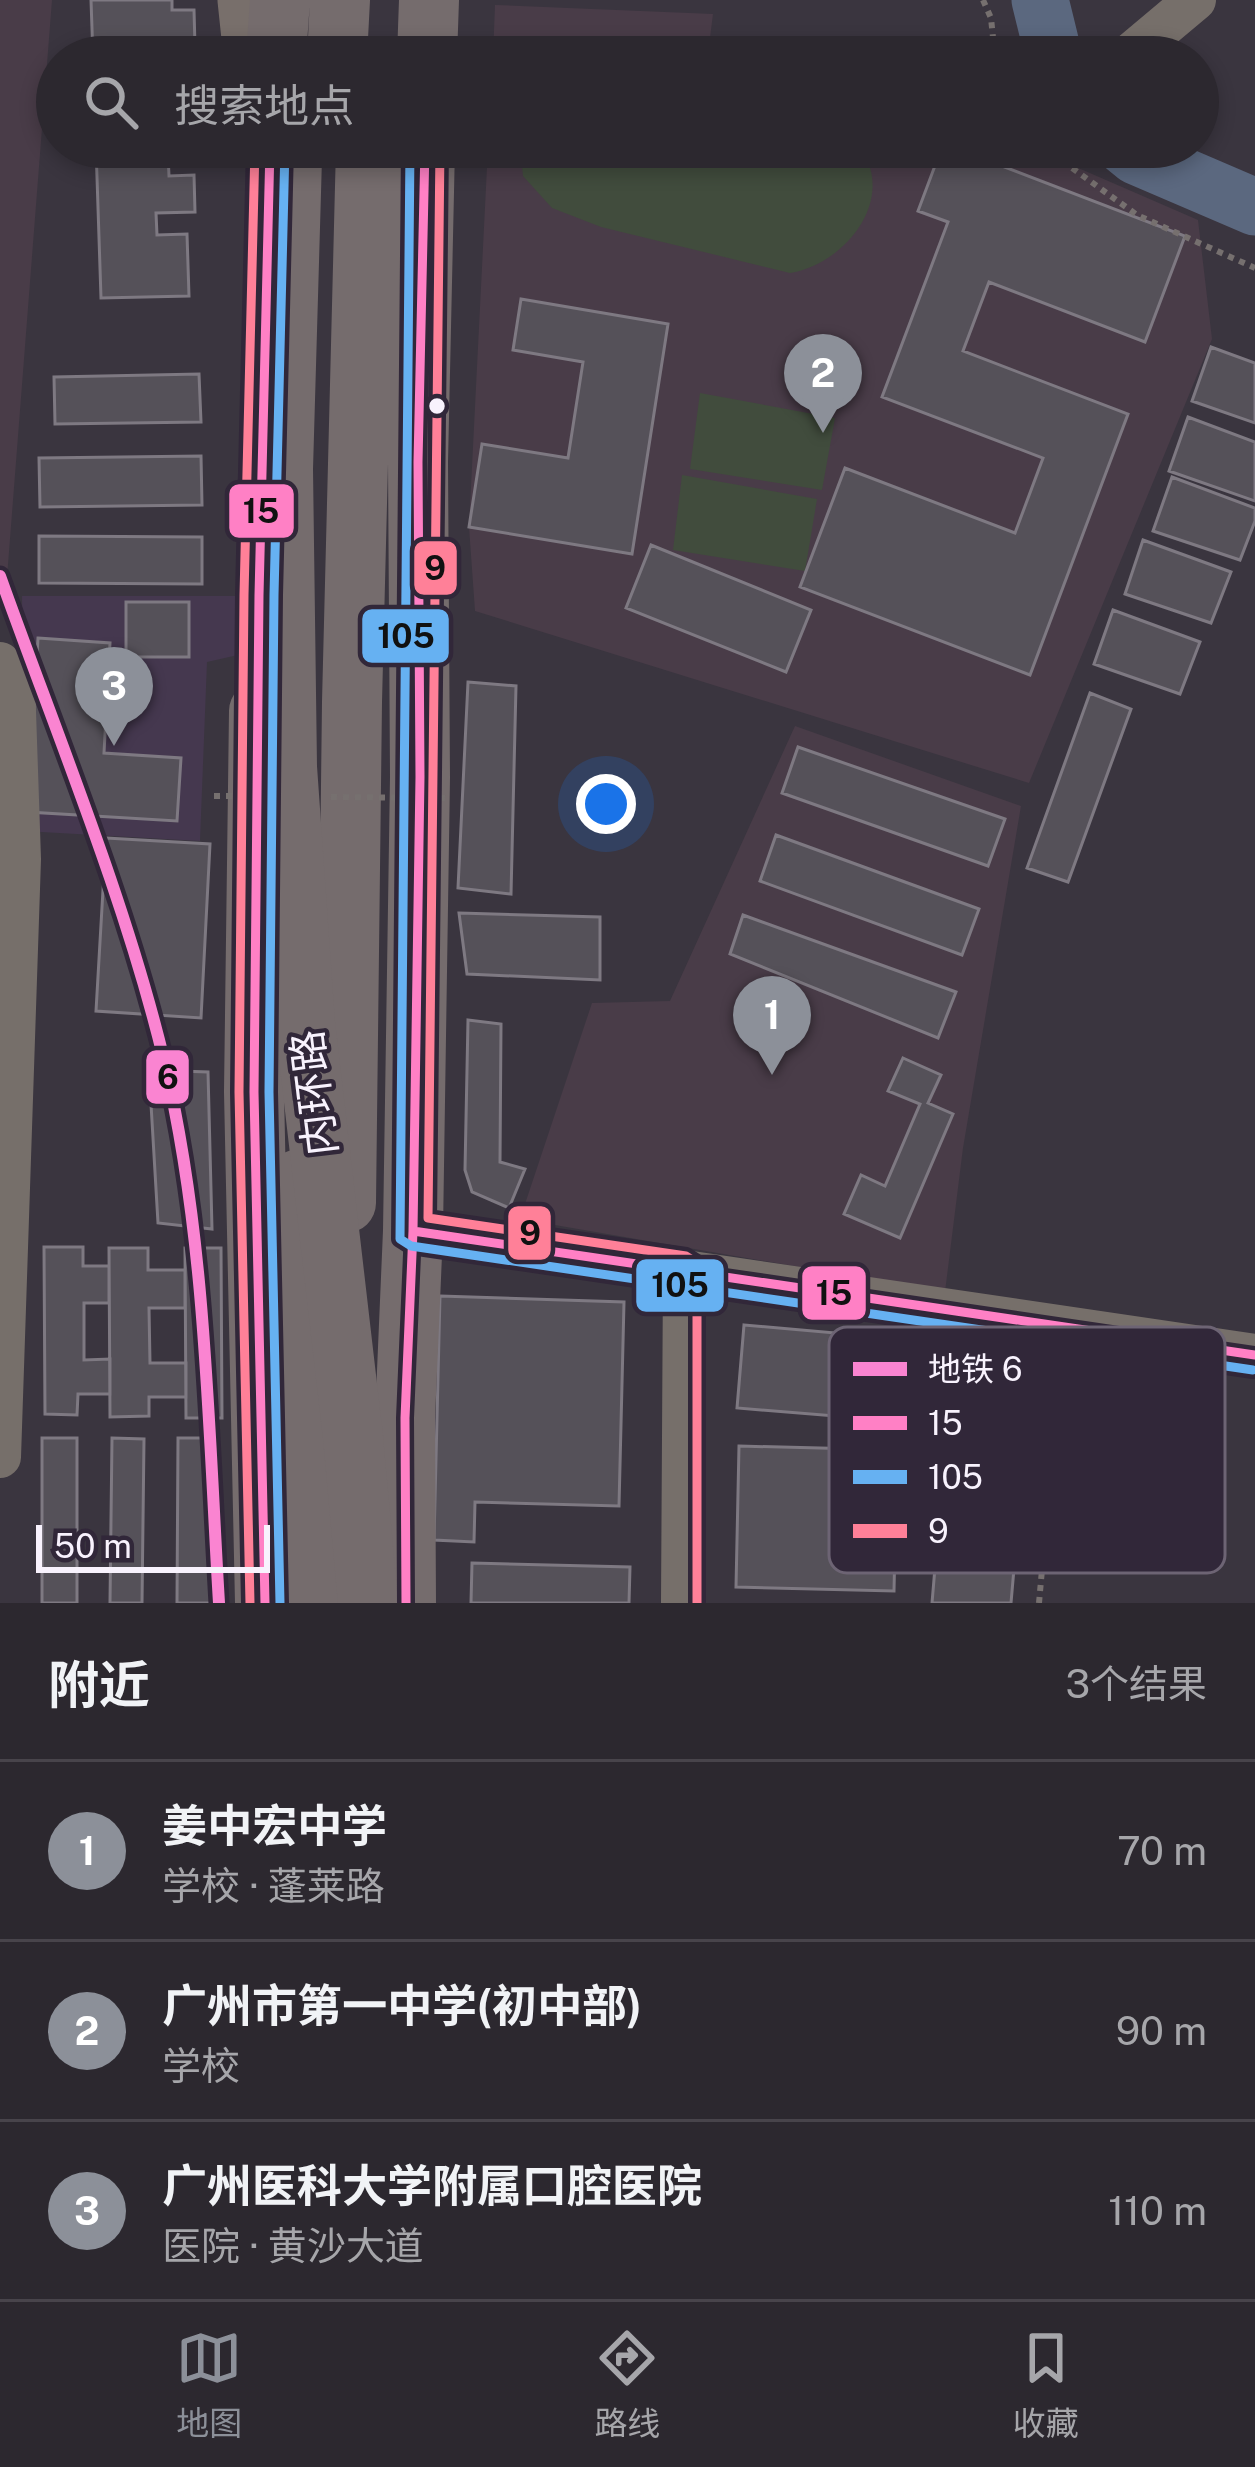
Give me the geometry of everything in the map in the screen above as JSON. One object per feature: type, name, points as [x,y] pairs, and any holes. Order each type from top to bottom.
[{"type":"highway","points":[[277,36],[280,0]]},
{"type":"highway","points":[[294,36],[295,0]]},
{"type":"highway","points":[[308,0],[308,36]]},
{"type":"highway","points":[[338,36],[340,0]]},
{"type":"highway","points":[[369,36],[370,0]]},
{"type":"highway","points":[[428,36],[429,0]]},
{"type":"highway","points":[[265,1603],[254,1092],[310,168]]},
{"type":"highway","name":"内环路","points":[[310,168],[283,469],[286,767],[305,1023],[368,1603]]},
{"type":"highway","points":[[311,168],[299,495],[303,706],[298,1136],[313,1603]]},
{"type":"highway","name":"内环路","points":[[313,168],[360,482],[346,1108],[351,1603]]},
{"type":"highway","points":[[406,1603],[425,168]]},
{"type":"highway","points":[[360,482],[379,755],[383,1127],[392,1297],[405,1418]]},
{"type":"highway","points":[[259,1361],[298,1136]]},
{"type":"main road","points":[[243,0],[246,36]]},
{"type":"street","points":[[1152,36],[1195,0]]},
{"type":"street","points":[[0,663],[14,682],[20,859],[0,1457]]},
{"type":"street","points":[[412,1232],[1077,1327]]},
{"type":"street","points":[[682,1603],[684,1271]]},
{"type":"street","points":[[1225,1350],[1255,1355]]},
{"type":"path","points":[[983,0],[993,36]]},
{"type":"path","points":[[1072,168],[1137,214],[1255,268]]},
{"type":"path","points":[[1039,1603],[1042,1573]]},
{"type":"shaded area","points":[[0,0],[52,0],[49,36],[36,36],[39,168],[5,603],[0,602]]},
{"type":"shaded area","points":[[495,5],[713,14],[710,36],[494,36]]},
{"type":"shaded area","points":[[487,168],[1078,168],[1198,220],[1212,339],[1029,783],[475,611],[469,527]]},
{"type":"shaded area","points":[[22,596],[242,596],[238,655],[207,662],[200,841],[24,831]]},
{"type":"shaded area","points":[[795,726],[1021,806],[963,1148],[945,1292],[520,1219],[592,1003],[670,1001]]},
{"type":"green space","points":[[522,168],[870,168],[873,188],[869,208],[845,244],[829,258],[790,273],[601,227],[552,208],[523,176]]},
{"type":"green space","points":[[700,393],[835,418],[822,490],[690,469]]},
{"type":"green space","points":[[682,475],[817,499],[805,571],[673,550]]},
{"type":"building","points":[[91,0],[172,0],[172,10],[194,10],[195,36],[92,36]]},
{"type":"building","points":[[97,168],[169,168],[169,176],[194,175],[195,212],[156,213],[157,235],[187,234],[189,296],[101,298]]},
{"type":"building","points":[[934,168],[1007,168],[1185,236],[1145,342],[989,282],[963,351],[1128,414],[1030,675],[800,587],[845,468],[1015,533],[1043,458],[882,397],[948,222],[918,211]]},
{"type":"building","points":[[521,299],[668,324],[632,554],[469,527],[482,444],[568,458],[583,362],[513,350]]},
{"type":"building","points":[[1211,347],[1255,363],[1255,423],[1192,401]]},
{"type":"building","points":[[199,374],[201,422],[55,424],[54,377]]},
{"type":"building","points":[[1188,417],[1255,442],[1255,501],[1169,471]]},
{"type":"building","points":[[201,456],[202,505],[40,507],[39,458]]},
{"type":"building","points":[[1172,477],[1255,508],[1255,521],[1240,560],[1153,531]]},
{"type":"building","points":[[39,536],[202,537],[202,584],[39,583]]},
{"type":"building","points":[[1143,540],[1231,572],[1211,623],[1125,594]]},
{"type":"building","points":[[651,545],[811,610],[786,672],[626,608]]},
{"type":"building","points":[[126,602],[189,602],[189,657],[126,657]]},
{"type":"building","points":[[1113,610],[1200,642],[1180,694],[1094,664]]},
{"type":"building","points":[[38,638],[110,643],[104,753],[181,758],[177,821],[28,812]]},
{"type":"building","points":[[468,682],[516,686],[511,894],[458,888]]},
{"type":"building","points":[[1090,693],[1131,709],[1068,882],[1027,868]]},
{"type":"building","points":[[798,747],[1005,819],[988,866],[782,793]]},
{"type":"building","points":[[776,835],[979,909],[962,955],[760,881]]},
{"type":"building","points":[[106,838],[210,844],[201,1018],[96,1011]]},
{"type":"building","points":[[459,913],[600,917],[600,980],[467,974]]},
{"type":"building","points":[[743,915],[956,992],[938,1038],[730,954]]},
{"type":"building","points":[[468,1020],[501,1024],[500,1162],[525,1169],[509,1208],[472,1192],[465,1170]]},
{"type":"building","points":[[903,1058],[941,1075],[928,1103],[953,1114],[900,1238],[844,1214],[861,1175],[885,1186],[920,1104],[888,1091]]},
{"type":"building","points":[[149,1070],[208,1072],[212,1229],[158,1223]]},
{"type":"building","points":[[44,1247],[83,1247],[83,1266],[109,1266],[109,1303],[84,1303],[84,1360],[110,1359],[110,1394],[78,1394],[77,1415],[45,1414]]},
{"type":"building","points":[[109,1248],[148,1248],[148,1270],[185,1270],[185,1308],[149,1308],[150,1363],[186,1363],[186,1397],[149,1397],[149,1416],[110,1417]]},
{"type":"building","points":[[185,1248],[221,1248],[222,1418],[186,1418]]},
{"type":"building","points":[[440,1296],[624,1302],[619,1506],[475,1502],[474,1542],[434,1540]]},
{"type":"building","points":[[744,1325],[829,1332],[829,1416],[737,1408]]},
{"type":"building","points":[[42,1438],[77,1438],[77,1603],[42,1603]]},
{"type":"building","points":[[112,1438],[144,1439],[142,1603],[110,1603]]},
{"type":"building","points":[[178,1438],[212,1438],[212,1603],[177,1603]]},
{"type":"building","points":[[739,1446],[829,1448],[829,1573],[894,1573],[894,1591],[736,1587]]},
{"type":"building","points":[[472,1563],[630,1567],[629,1603],[471,1603]]},
{"type":"building","points":[[935,1573],[1014,1573],[1011,1603],[932,1603]]},
{"type":"waterway","points":[[1040,0],[1049,36]]},
{"type":"waterway","points":[[1164,168],[1255,207]]},
{"type":"metro line","name":"6","points":[[0,576],[110,877],[164,1060],[197,1262],[219,1603]]},
{"type":"transit line","name":"9","points":[[250,1603],[239,1092],[254,168]]},
{"type":"transit line","name":"15","points":[[265,1603],[254,1092],[269,168]]},
{"type":"transit line","name":"105","points":[[280,1603],[269,1092],[284,168]]},
{"type":"transit line","name":"105","points":[[410,168],[400,1239],[411,1246],[961,1327]]},
{"type":"transit line","name":"15","points":[[406,1603],[425,168]]},
{"type":"transit line","name":"9","points":[[440,168],[428,1218],[686,1256],[697,1263],[697,1603]]},
{"type":"transit line","name":"15","points":[[413,1231],[1065,1327]]},
{"type":"transit line","name":"15","points":[[1225,1351],[1255,1355]]},
{"type":"transit line","name":"105","points":[[1225,1366],[1253,1370]]},
{"type":"place","name":"广州市第一中学(初中部)","points":[[823,433]]},
{"type":"place","name":"广州医科大学附属口腔医院","points":[[114,746]]},
{"type":"place","name":"姜中宏中学","points":[[772,1075]]}]
